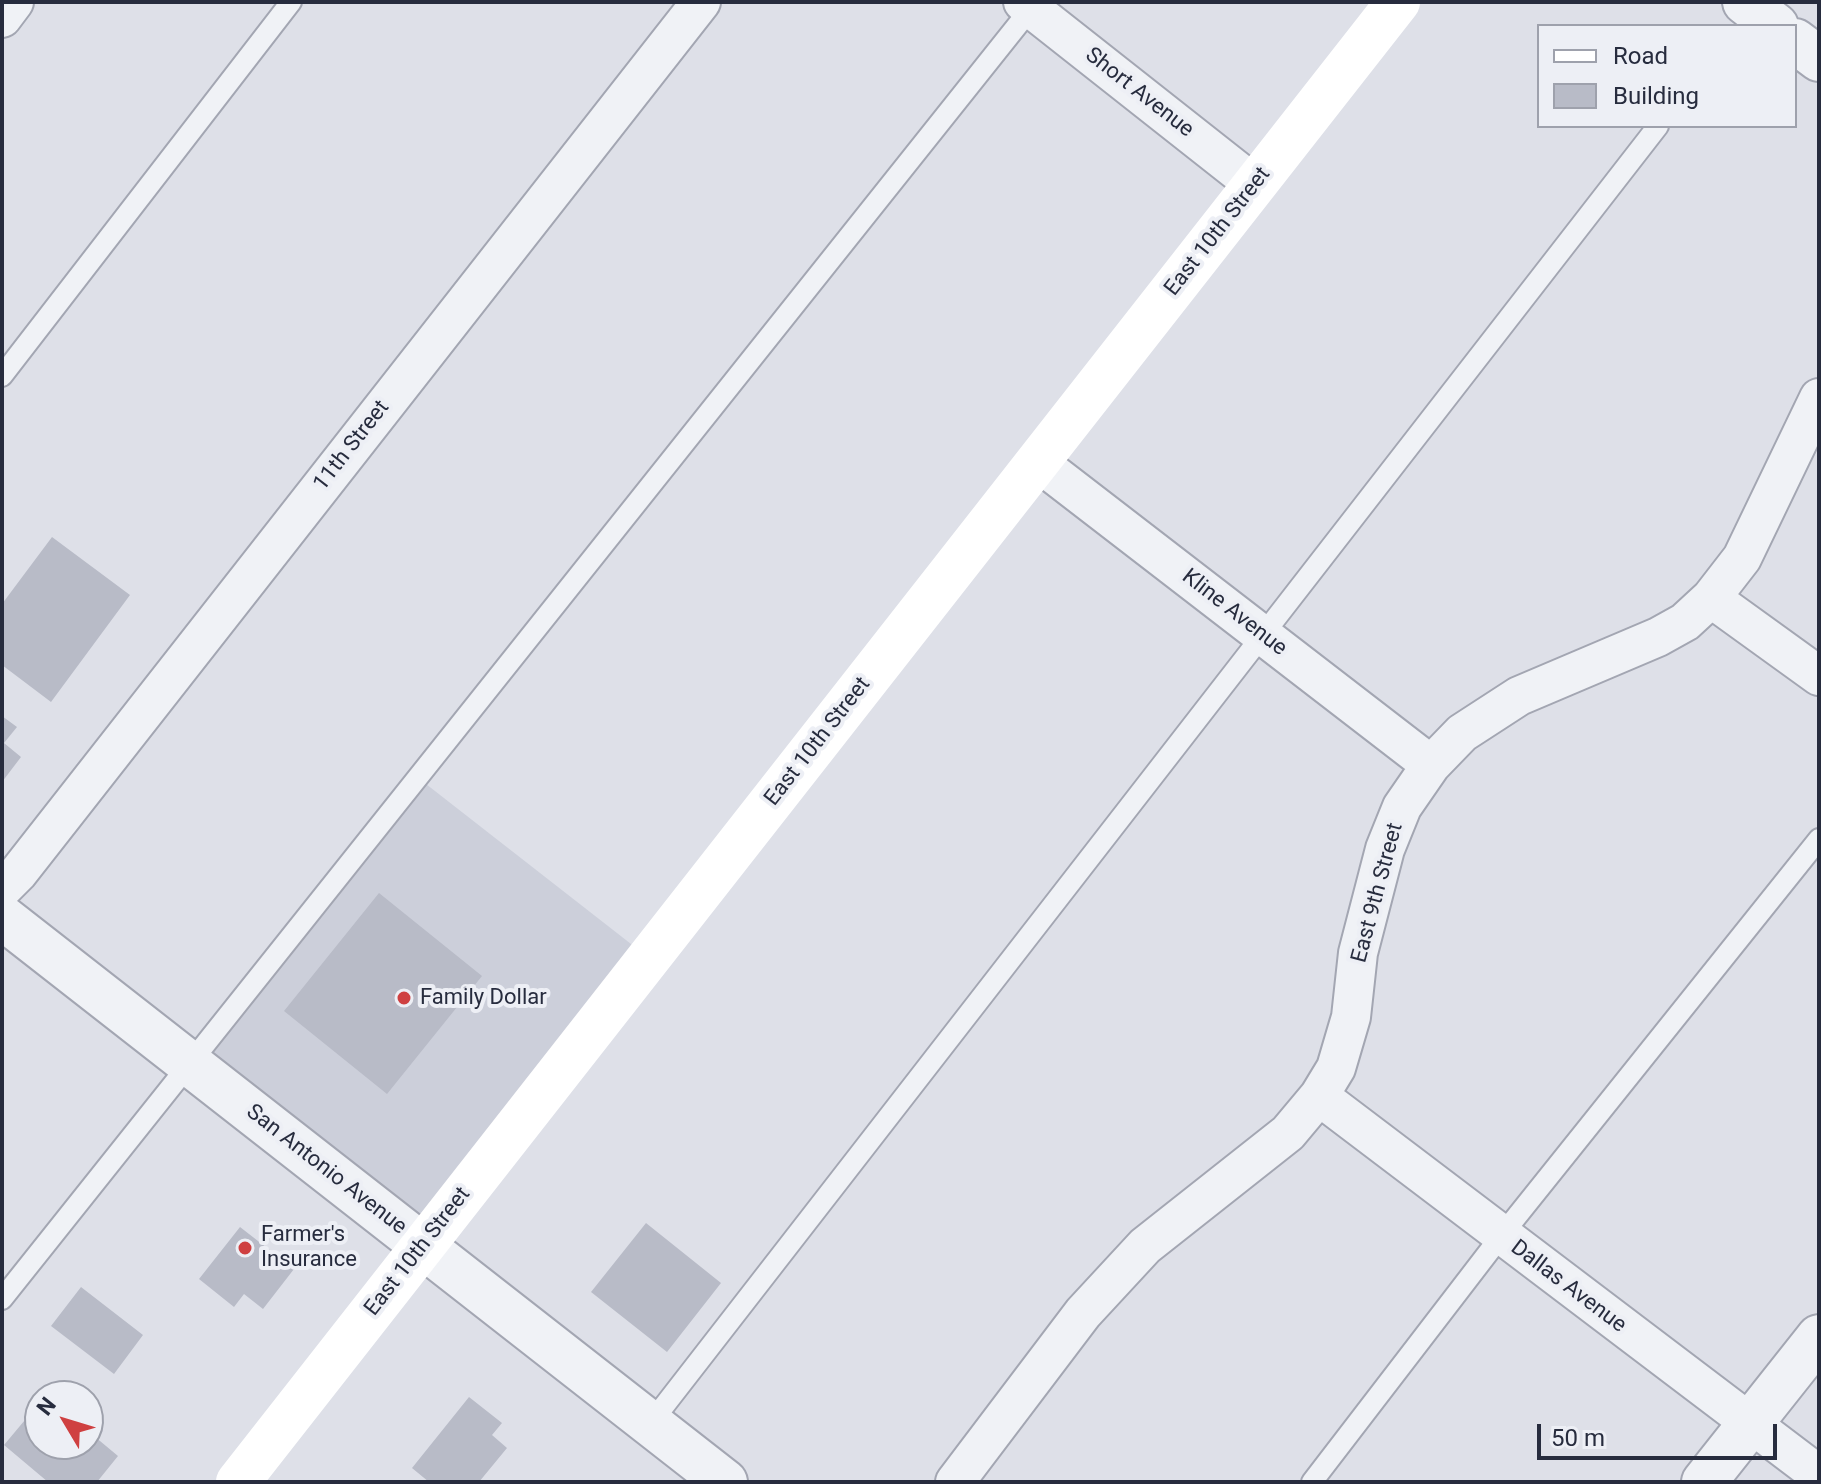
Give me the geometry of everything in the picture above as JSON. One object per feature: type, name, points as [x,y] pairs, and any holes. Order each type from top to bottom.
[{"type":"main road","name":"East 10th Street","points":[[238,1482],[1398,2]]},
{"type":"street","points":[[2,18],[14,2]]},
{"type":"street","name":"11th Street","points":[[2,889],[18,873],[701,2]]},
{"type":"street","name":"Short Avenue","points":[[1030,4],[1255,185]]},
{"type":"street","points":[[1797,42],[1819,59]]},
{"type":"street","name":"East 9th Street","points":[[955,1482],[1083,1313],[1145,1246],[1288,1133],[1319,1096],[1336,1068],[1351,1017],[1358,953],[1385,849],[1402,807],[1431,765],[1462,733],[1519,696],[1658,637],[1685,622],[1711,598],[1742,558],[1819,398]]},
{"type":"street","name":"Kline Avenue","points":[[1038,462],[1431,765]]},
{"type":"street","points":[[1711,598],[1819,676]]},
{"type":"street","name":"San Antonio Avenue","points":[[2,917],[725,1482]]},
{"type":"street","name":"Dallas Avenue","points":[[1319,1096],[1819,1475]]},
{"type":"street","points":[[1704,1482],[1819,1337]]},
{"type":"lane","points":[[2,376],[291,2]]},
{"type":"lane","points":[[2,1299],[1030,4]]},
{"type":"lane","points":[[650,1424],[1656,128]]},
{"type":"lane","points":[[1312,1482],[1501,1236],[1819,839]]},
{"type":"shaded area","points":[[417,777],[649,958],[423,1246],[189,1063]]},
{"type":"building","points":[[52,537],[130,595],[51,702],[2,665],[2,604]]},
{"type":"building","points":[[2,716],[17,727],[4,743],[21,757],[2,782]]},
{"type":"building","points":[[379,893],[482,976],[387,1094],[284,1011]]},
{"type":"building","points":[[646,1223],[721,1283],[667,1352],[591,1292]]},
{"type":"building","name":"Farmer's Insurance","points":[[240,1227],[294,1269],[263,1309],[244,1294],[234,1307],[199,1279]]},
{"type":"building","points":[[81,1287],[143,1335],[114,1374],[51,1326]]},
{"type":"building","points":[[469,1397],[502,1423],[492,1435],[507,1448],[479,1482],[429,1482],[412,1468]]},
{"type":"building","points":[[24,1421],[24,1460],[104,1460],[104,1444],[118,1456],[97,1482],[48,1482],[4,1445]]},
{"type":"place","name":"Family Dollar","points":[[404,998]]},
{"type":"place","name":"Farmer's Insurance","points":[[245,1248]]}]
